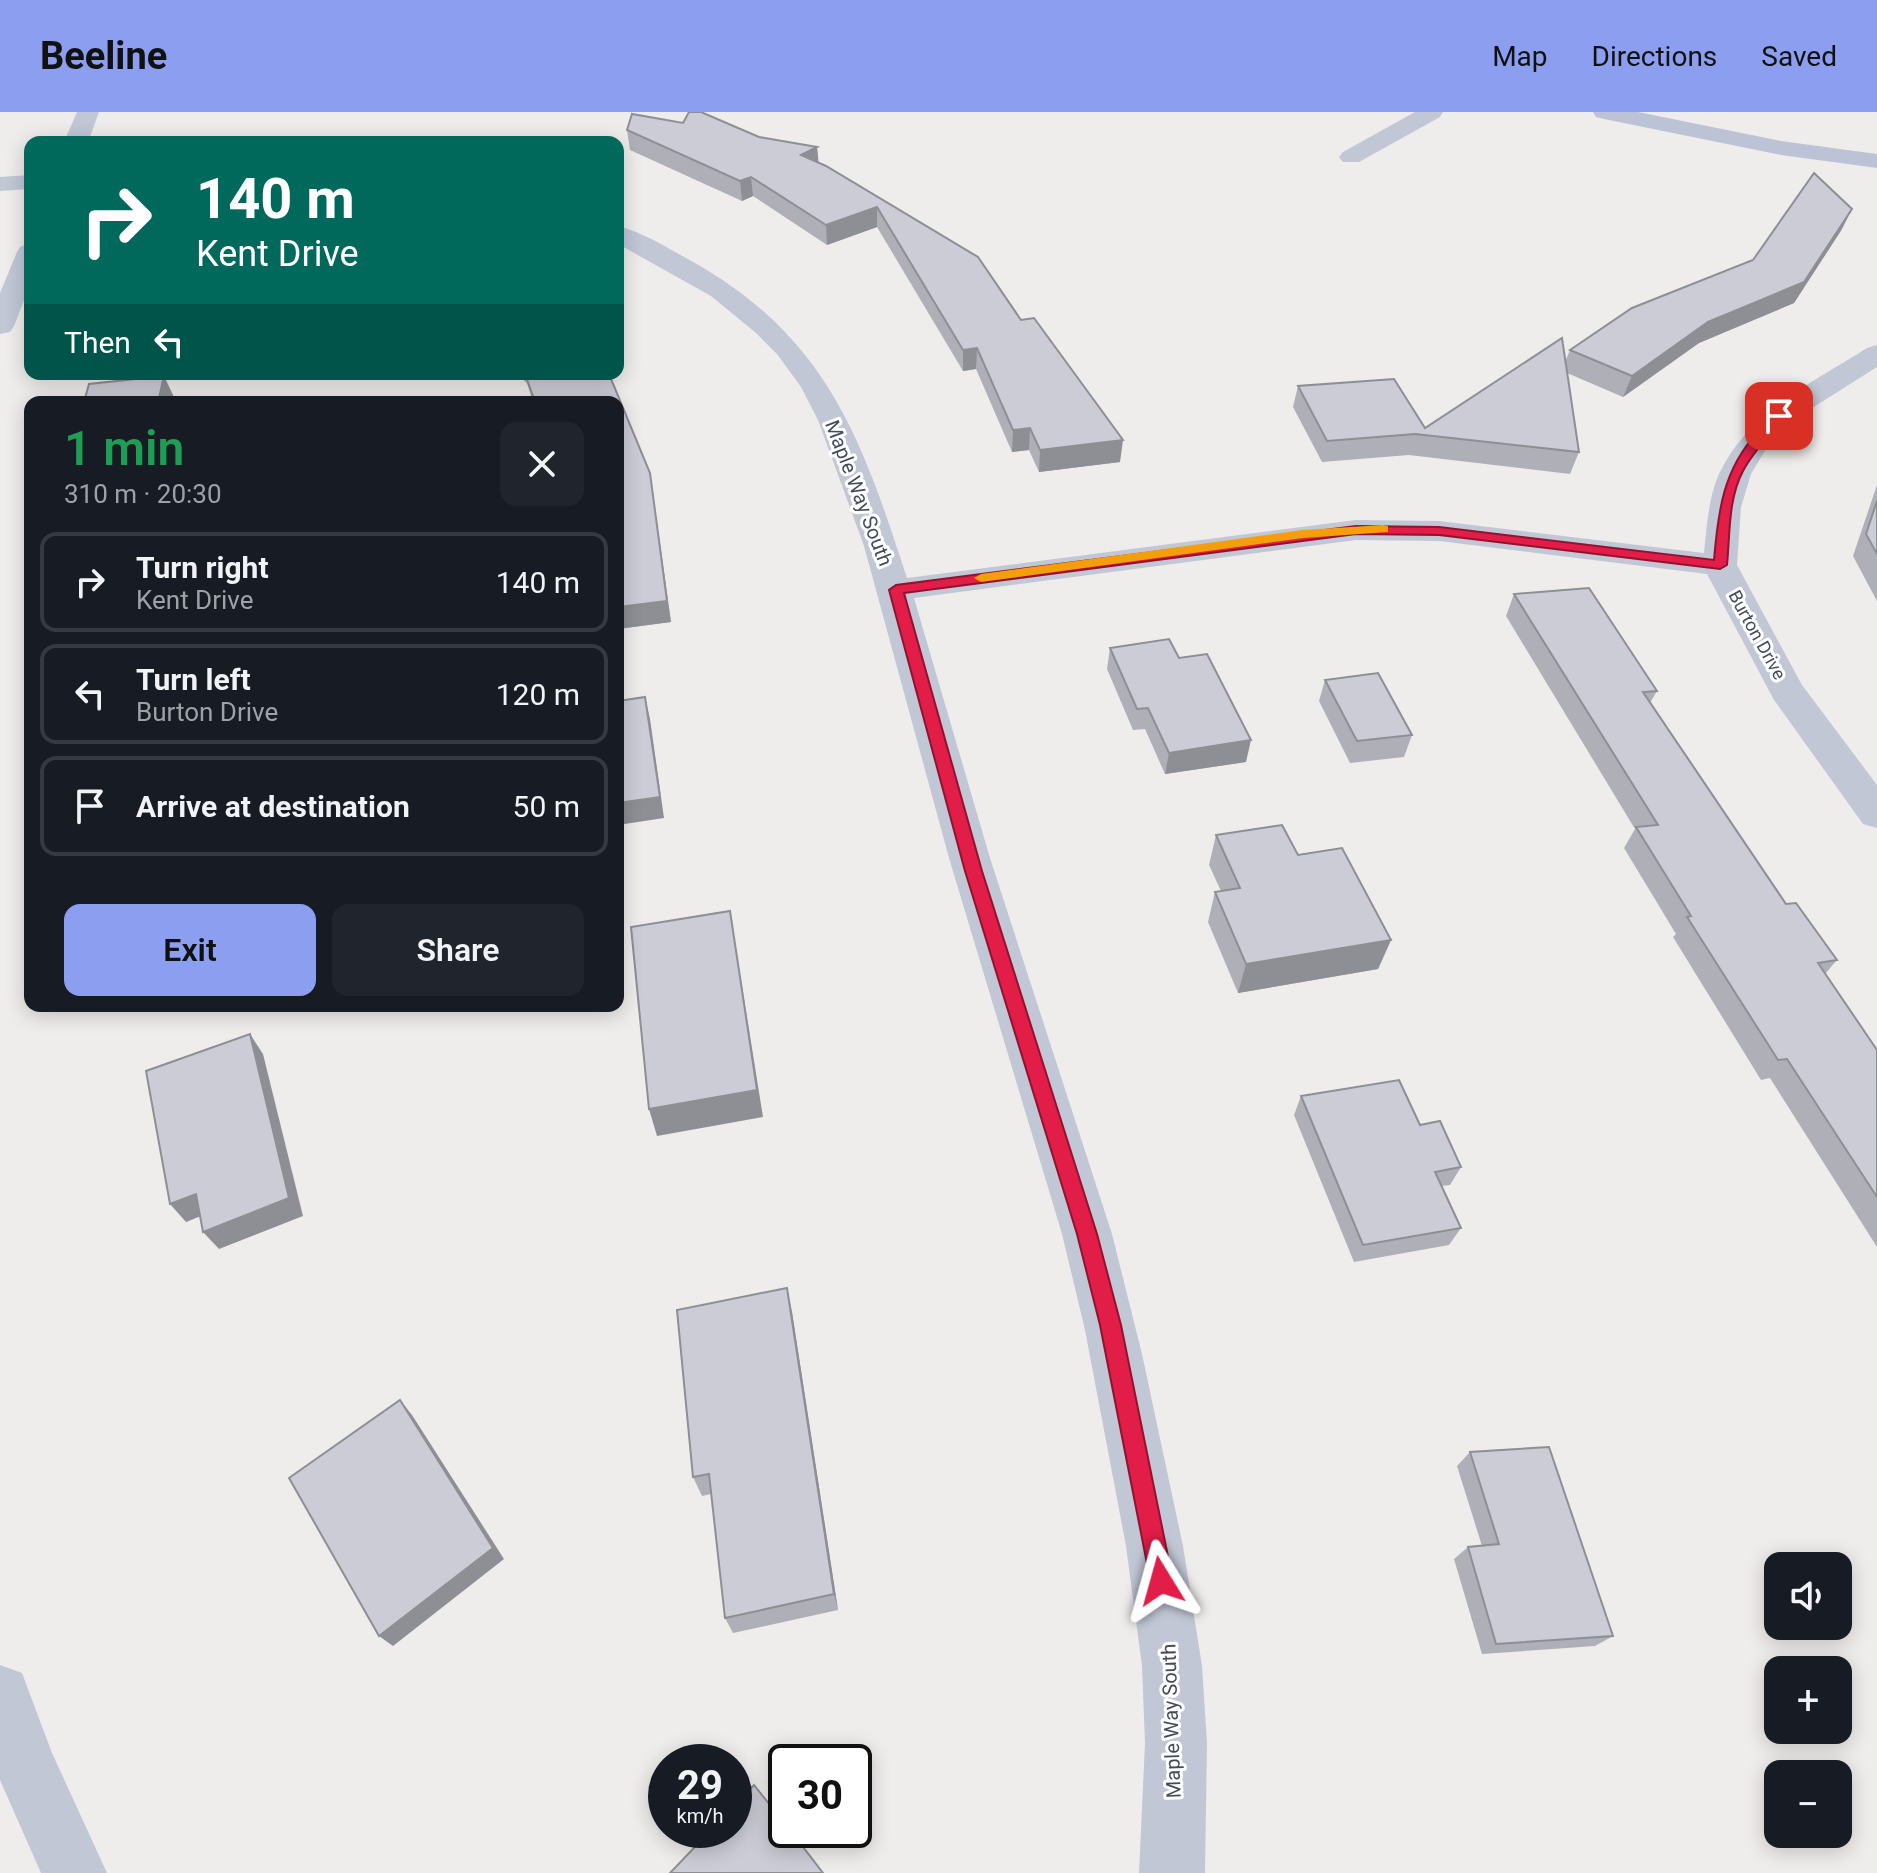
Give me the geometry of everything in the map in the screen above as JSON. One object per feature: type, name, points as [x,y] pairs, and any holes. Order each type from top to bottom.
[{"type":"street","points":[[78,136],[88,112]]},
{"type":"street","points":[[1351,157],[1432,112]]},
{"type":"street","points":[[1604,112],[1781,148],[1877,161]]},
{"type":"street","points":[[0,184],[24,182]]},
{"type":"street","name":"Maple Way South","points":[[624,237],[652,250],[741,305],[788,350],[805,372],[824,401],[849,458],[896,590],[953,803],[1087,1234],[1111,1325],[1157,1551],[1172,1671],[1176,1789],[1172,1873]]},
{"type":"street","points":[[0,326],[24,267]]},
{"type":"street","name":"Burton Drive","points":[[1877,354],[1779,416],[1757,439],[1735,474],[1725,507],[1720,565],[1739,606],[1787,691],[1877,814]]},
{"type":"street","points":[[896,590],[1356,530],[1439,531],[1720,565]]},
{"type":"street","points":[[0,1695],[25,1765],[74,1873]]},
{"type":"building","points":[[689,112],[701,112],[759,137],[817,147],[801,155],[826,166],[978,257],[1021,320],[1034,318],[1123,440],[1040,450],[1030,428],[1013,430],[977,348],[963,350],[877,207],[826,225],[751,177],[740,181],[627,130],[632,114],[683,123]]},
{"type":"building","points":[[1814,173],[1852,209],[1804,282],[1708,322],[1632,376],[1570,350],[1632,308],[1753,260]]},
{"type":"building","points":[[1562,338],[1579,452],[1415,434],[1327,441],[1298,386],[1394,379],[1425,428]]},
{"type":"building","points":[[163,380],[159,396],[86,396],[89,384]]},
{"type":"building","points":[[527,380],[611,380],[618,396],[533,396]]},
{"type":"building","points":[[624,410],[650,473],[667,601],[624,606]]},
{"type":"building","points":[[1877,501],[1877,554],[1866,534]]},
{"type":"building","points":[[1589,588],[1657,691],[1643,692],[1786,904],[1796,903],[1837,960],[1818,963],[1877,1050],[1877,1197],[1787,1059],[1778,1060],[1687,917],[1691,916],[1636,827],[1658,825],[1514,594]]},
{"type":"building","points":[[1169,639],[1179,658],[1207,654],[1251,740],[1169,753],[1148,708],[1137,709],[1110,648]]},
{"type":"building","points":[[1378,673],[1412,735],[1357,741],[1325,680]]},
{"type":"building","points":[[645,697],[660,797],[624,802],[624,700]]},
{"type":"building","points":[[1282,825],[1298,855],[1342,848],[1391,940],[1246,964],[1215,892],[1240,888],[1216,835]]},
{"type":"building","points":[[730,911],[757,1090],[649,1109],[631,927]]},
{"type":"building","points":[[250,1034],[289,1198],[203,1232],[196,1194],[170,1204],[146,1071]]},
{"type":"building","points":[[1399,1080],[1420,1125],[1440,1121],[1461,1167],[1435,1172],[1461,1228],[1363,1245],[1301,1096]]},
{"type":"building","points":[[787,1288],[834,1594],[725,1618],[709,1474],[693,1477],[677,1310]]},
{"type":"building","points":[[400,1400],[493,1548],[379,1636],[289,1478]]},
{"type":"building","points":[[1549,1447],[1613,1636],[1496,1644],[1468,1547],[1499,1544],[1470,1452]]},
{"type":"building","points":[[754,1785],[768,1802],[768,1848],[804,1848],[823,1873],[670,1873],[694,1848],[752,1848]]},
{"type":"slow traffic","points":[[981,578],[1303,534],[1383,529]]},
{"type":"route","points":[[1161,1581],[1111,1325],[1087,1234],[973,871],[896,590],[1303,534],[1356,530],[1439,531],[1720,565],[1725,507],[1735,474],[1757,439],[1779,416]]}]
